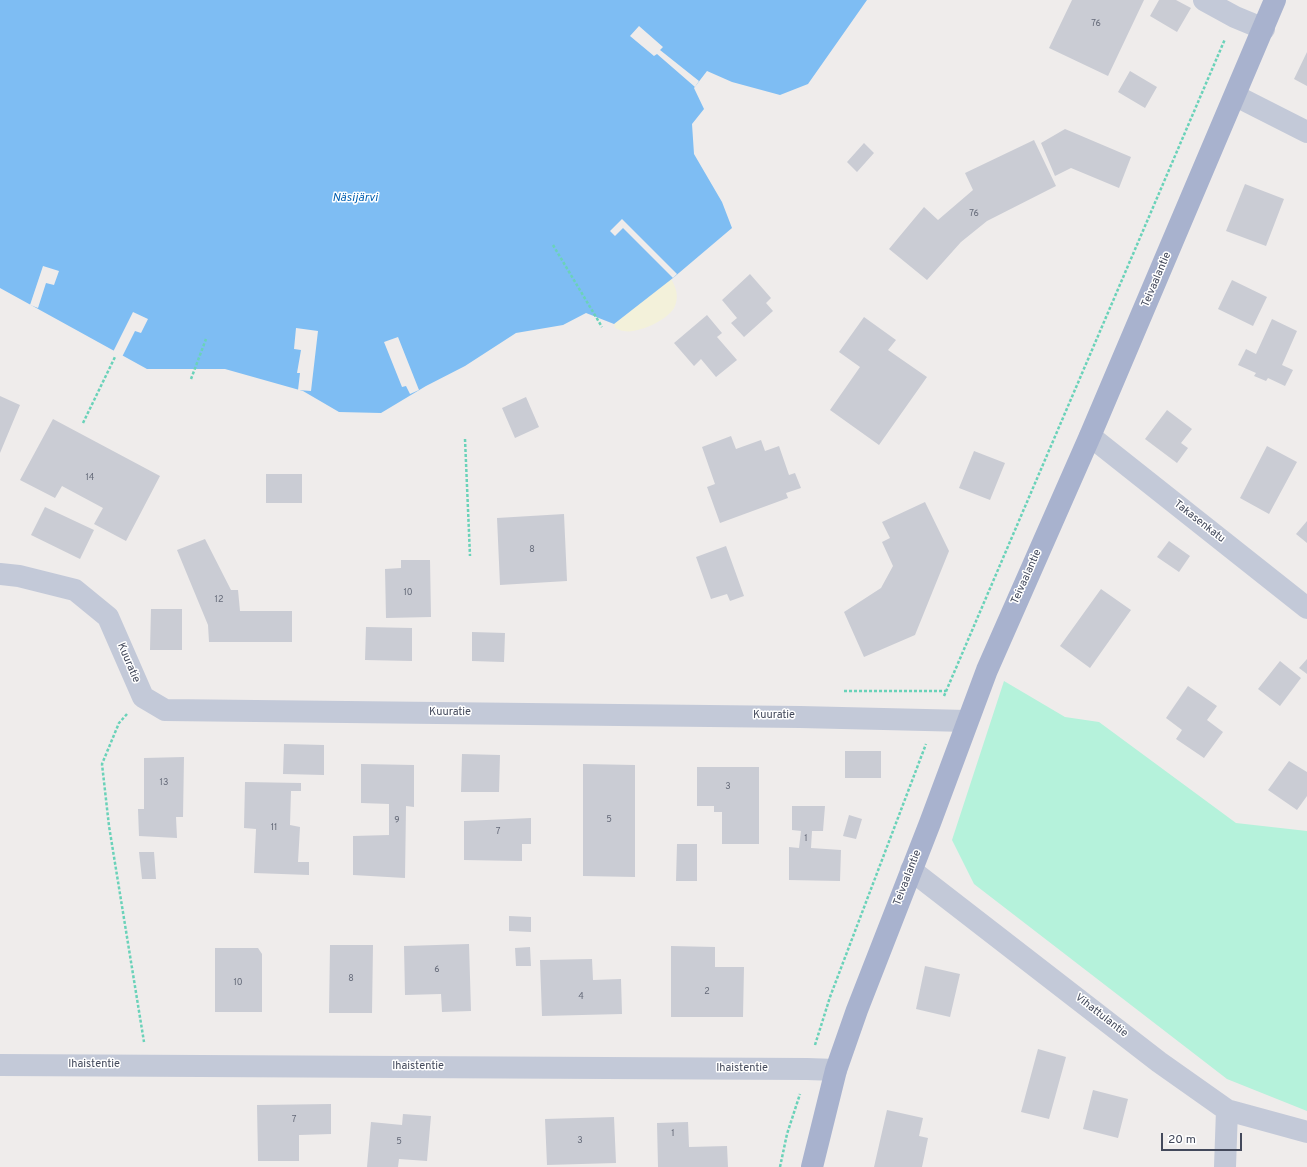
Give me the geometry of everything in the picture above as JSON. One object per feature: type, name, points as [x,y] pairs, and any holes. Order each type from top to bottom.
[{"type":"main road","name":"Teivaalantie","points":[[812,1167],[836,1070],[857,1010],[930,823],[987,670],[1090,436],[1236,96],[1275,0]]},
{"type":"street","points":[[1204,0],[1235,17],[1264,29]]},
{"type":"street","points":[[1236,96],[1307,132]]},
{"type":"street","name":"Takasenkatu","points":[[1090,436],[1307,608]]},
{"type":"street","name":"Kuuratie","points":[[0,574],[19,576],[75,590],[108,617],[143,697],[165,710],[808,717],[967,721]]},
{"type":"street","name":"Vihattulantie","points":[[911,870],[1159,1062],[1227,1110],[1307,1132]]},
{"type":"street","name":"Ihaistentie","points":[[0,1064],[836,1070]]},
{"type":"street","points":[[1225,1167],[1227,1110]]},
{"type":"path","points":[[553,245],[602,327]]},
{"type":"path","points":[[191,379],[206,339]]},
{"type":"path","points":[[83,423],[115,357]]},
{"type":"path","points":[[465,439],[470,556]]},
{"type":"path","points":[[143,697],[119,723],[102,764],[109,826],[148,1066]]},
{"type":"green space","points":[[1004,681],[1065,717],[1099,722],[1236,823],[1307,831],[1307,1111],[1227,1079],[974,884],[952,840]]},
{"type":"sand","points":[[671,279],[676,288],[677,299],[675,306],[667,316],[645,328],[637,330],[623,331],[615,328],[614,324]]},
{"type":"water","name":"Näsijärvi","points":[[0,0],[867,0],[808,84],[780,95],[732,82],[707,71],[694,88],[704,109],[692,124],[694,154],[722,202],[732,228],[673,278],[614,324],[586,313],[563,325],[516,333],[465,366],[426,386],[381,413],[339,412],[303,391],[225,369],[147,369],[0,288]]},
{"type":"pier","points":[[639,26],[663,47],[660,50],[699,81],[695,87],[657,54],[654,56],[630,36]]},
{"type":"pier","points":[[622,219],[677,274],[673,278],[623,228],[615,236],[610,231]]},
{"type":"pier","points":[[43,266],[59,271],[54,285],[46,283],[38,308],[30,305]]},
{"type":"pier","points":[[133,312],[148,319],[141,333],[135,331],[122,357],[113,352]]},
{"type":"pier","points":[[296,328],[318,331],[311,391],[298,390],[300,373],[297,373],[301,350],[294,349]]},
{"type":"pier","points":[[398,337],[419,390],[410,394],[406,386],[402,387],[384,342]]},
{"type":"building","points":[[1072,0],[1144,0],[1108,76],[1049,48]]},
{"type":"building","points":[[1159,0],[1176,0],[1191,8],[1177,32],[1150,16]]},
{"type":"building","points":[[1307,52],[1307,86],[1294,79]]},
{"type":"building","points":[[1130,71],[1157,87],[1145,108],[1118,92]]},
{"type":"building","points":[[1065,129],[1131,157],[1119,188],[1071,168],[1055,176],[1041,143]]},
{"type":"building","points":[[1034,140],[1056,186],[987,221],[961,242],[927,280],[889,249],[924,207],[938,220],[973,190],[965,173]]},
{"type":"building","points":[[864,143],[874,153],[857,172],[847,162]]},
{"type":"building","points":[[1245,184],[1284,199],[1266,246],[1226,231]]},
{"type":"building","points":[[750,274],[771,298],[766,303],[773,311],[744,337],[731,323],[737,318],[722,300]]},
{"type":"building","points":[[1232,280],[1267,297],[1253,326],[1218,309]]},
{"type":"building","points":[[707,315],[722,333],[717,337],[737,360],[716,377],[701,359],[694,366],[674,343]]},
{"type":"building","points":[[864,317],[896,340],[888,350],[927,377],[879,445],[830,410],[860,367],[839,352]]},
{"type":"building","points":[[1272,319],[1297,331],[1282,365],[1293,370],[1285,386],[1268,378],[1266,381],[1254,376],[1256,373],[1238,365],[1246,349],[1256,354]]},
{"type":"building","points":[[0,396],[20,405],[0,453]]},
{"type":"building","points":[[526,397],[539,427],[515,438],[502,408]]},
{"type":"building","points":[[1167,410],[1192,429],[1181,443],[1188,448],[1177,463],[1145,439]]},
{"type":"building","points":[[53,419],[160,476],[126,541],[94,524],[103,508],[62,486],[55,498],[20,480]]},
{"type":"building","points":[[731,436],[736,449],[761,440],[765,451],[779,446],[789,475],[795,473],[801,488],[786,493],[788,498],[720,523],[707,487],[715,484],[702,447]]},
{"type":"building","points":[[1267,446],[1297,462],[1269,514],[1240,498]]},
{"type":"building","points":[[974,451],[1005,463],[990,500],[959,488]]},
{"type":"building","points":[[266,474],[302,474],[302,503],[266,503]]},
{"type":"building","points":[[925,502],[949,551],[915,635],[864,657],[844,612],[881,588],[893,566],[882,542],[890,538],[882,522]]},
{"type":"building","points":[[45,507],[94,530],[80,559],[31,535]]},
{"type":"building","points":[[564,514],[567,581],[500,585],[497,518]]},
{"type":"building","points":[[1307,521],[1307,543],[1296,534]]},
{"type":"building","points":[[205,539],[231,590],[238,590],[240,611],[292,611],[292,642],[209,642],[208,625],[177,550]]},
{"type":"building","points":[[1169,541],[1190,556],[1179,572],[1157,557]]},
{"type":"building","points":[[726,546],[744,596],[730,601],[727,594],[711,599],[696,557]]},
{"type":"building","points":[[401,560],[430,560],[431,617],[386,618],[385,569],[401,568]]},
{"type":"building","points":[[1101,589],[1131,610],[1090,668],[1060,646]]},
{"type":"building","points":[[151,609],[182,609],[182,650],[150,650]]},
{"type":"building","points":[[366,627],[412,628],[412,661],[365,660]]},
{"type":"building","points":[[472,632],[505,633],[504,662],[472,661]]},
{"type":"building","points":[[1307,659],[1307,674],[1299,668]]},
{"type":"building","points":[[1280,661],[1301,678],[1280,706],[1258,689]]},
{"type":"building","points":[[1188,686],[1217,706],[1207,720],[1223,732],[1204,758],[1176,739],[1182,730],[1166,718]]},
{"type":"building","points":[[284,744],[324,745],[324,775],[283,774]]},
{"type":"building","points":[[845,751],[881,751],[881,778],[845,778]]},
{"type":"building","points":[[462,754],[500,755],[499,792],[461,792]]},
{"type":"building","points":[[184,757],[183,817],[176,817],[177,838],[139,836],[138,809],[144,809],[144,758]]},
{"type":"building","points":[[1289,761],[1307,772],[1307,796],[1297,810],[1268,790]]},
{"type":"building","points":[[361,764],[414,765],[414,807],[406,806],[405,878],[353,875],[353,836],[389,835],[389,804],[361,803]]},
{"type":"building","points":[[583,764],[635,765],[635,877],[583,876]]},
{"type":"building","points":[[697,767],[759,767],[759,844],[722,844],[722,812],[714,812],[714,806],[697,806]]},
{"type":"building","points":[[245,782],[301,783],[301,791],[291,791],[290,825],[300,827],[298,862],[309,862],[309,875],[254,873],[256,829],[244,828]]},
{"type":"building","points":[[792,806],[825,806],[823,831],[812,831],[811,848],[841,850],[840,881],[789,880],[789,847],[799,848],[801,831],[792,830]]},
{"type":"building","points":[[849,815],[862,819],[856,839],[843,836]]},
{"type":"building","points":[[531,818],[531,844],[522,844],[522,861],[464,860],[464,821]]},
{"type":"building","points":[[677,844],[697,844],[697,881],[676,881]]},
{"type":"building","points":[[139,852],[154,852],[156,879],[142,879]]},
{"type":"building","points":[[509,916],[531,917],[531,932],[509,931]]},
{"type":"building","points":[[469,944],[471,1011],[442,1012],[441,994],[405,995],[404,946]]},
{"type":"building","points":[[330,945],[373,945],[372,1013],[329,1013]]},
{"type":"building","points":[[671,946],[715,947],[715,967],[744,967],[743,1017],[671,1017]]},
{"type":"building","points":[[530,947],[531,966],[516,966],[515,948]]},
{"type":"building","points":[[215,948],[258,948],[262,954],[262,1012],[215,1012]]},
{"type":"building","points":[[592,959],[593,980],[621,979],[622,1014],[542,1016],[540,960]]},
{"type":"building","points":[[925,966],[960,974],[950,1017],[916,1009]]},
{"type":"building","points":[[1038,1049],[1066,1057],[1049,1119],[1021,1112]]},
{"type":"building","points":[[1093,1090],[1128,1099],[1118,1138],[1083,1129]]},
{"type":"building","points":[[331,1104],[331,1134],[299,1135],[299,1161],[258,1161],[257,1105]]},
{"type":"building","points":[[887,1110],[923,1118],[919,1136],[928,1138],[922,1167],[874,1167]]},
{"type":"building","points":[[403,1114],[431,1116],[427,1161],[399,1159],[398,1167],[367,1167],[371,1122],[402,1125]]},
{"type":"building","points":[[614,1117],[616,1163],[547,1165],[545,1119]]},
{"type":"building","points":[[688,1122],[689,1147],[727,1146],[728,1167],[658,1167],[657,1123]]}]
